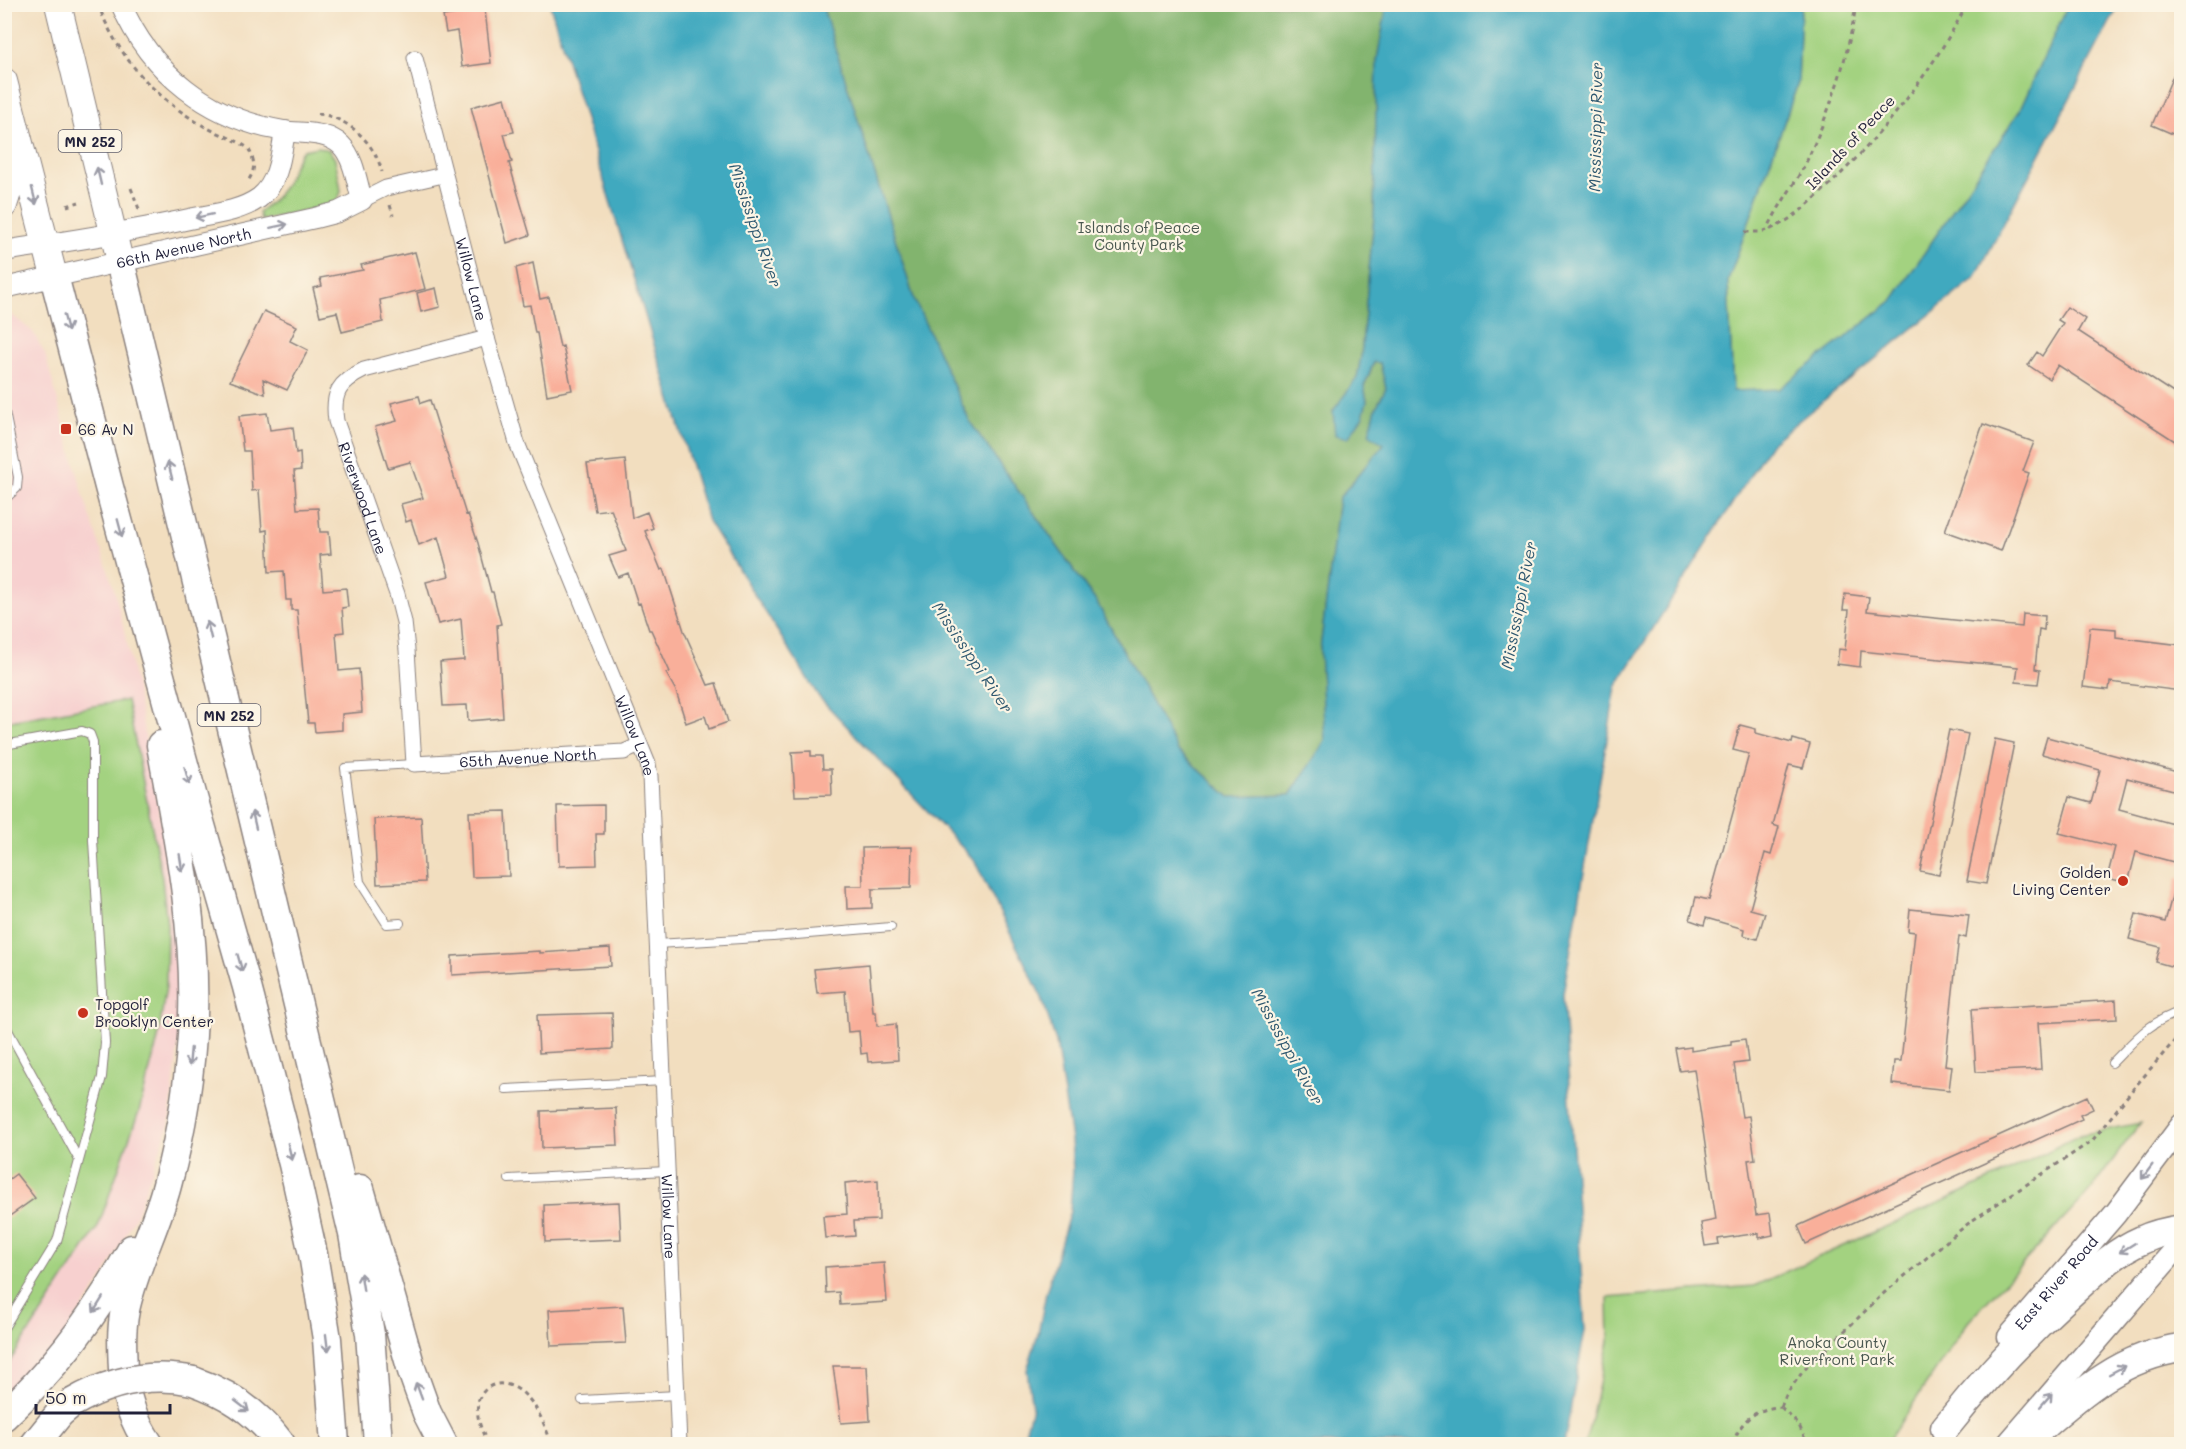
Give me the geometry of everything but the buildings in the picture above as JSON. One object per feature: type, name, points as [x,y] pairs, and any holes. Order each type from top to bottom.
[{"type":"highway","name":"MN 252","points":[[58,4],[268,877]]},
{"type":"highway","points":[[4,81],[128,557],[296,1174],[319,1284],[327,1339],[335,1444]]},
{"type":"highway","points":[[4,205],[11,183],[14,119]]},
{"type":"highway","points":[[128,557],[170,796],[190,942],[192,1032],[189,1070],[181,1118],[167,1186],[126,1308],[122,1335],[127,1400],[149,1444]]},
{"type":"highway","points":[[268,877],[358,1259],[373,1363],[378,1444]]},
{"type":"highway","points":[[268,877],[412,1371],[427,1413],[443,1444]]},
{"type":"highway","points":[[4,1416],[29,1392],[67,1348],[94,1312],[122,1268],[159,1187],[181,1118]]},
{"type":"highway","points":[[1940,1436],[1983,1380],[2097,1269],[2142,1239],[2181,1229]]},
{"type":"highway","points":[[2022,1444],[2100,1380],[2130,1363],[2181,1348]]},
{"type":"highway","points":[[35,1444],[55,1419],[72,1403],[105,1387],[129,1380],[155,1377],[193,1381],[214,1389],[235,1401],[258,1419],[281,1444]]},
{"type":"main road","name":"East River Road","points":[[1940,1436],[1968,1390],[2002,1346],[2116,1213],[2181,1125]]},
{"type":"main road","points":[[2008,1444],[2181,1242]]},
{"type":"street","points":[[123,9],[152,56],[170,77],[217,110],[255,126],[322,136],[340,145],[351,161],[362,200]]},
{"type":"street","name":"Willow Lane","points":[[415,58],[443,175],[517,442],[640,745],[650,776],[679,1444]]},
{"type":"street","name":"66th Avenue North","points":[[4,252],[165,225],[233,210],[259,198],[273,183],[281,158],[285,131]]},
{"type":"street","name":"66th Avenue North","points":[[4,288],[315,218],[338,212],[386,188],[443,175]]},
{"type":"street","name":"Riverwood Lane","points":[[414,764],[404,622],[397,594],[336,421],[334,404],[339,388],[349,377],[364,370],[487,338]]},
{"type":"street","name":"65th Avenue North","points":[[414,764],[624,752],[640,745]]},
{"type":"lane","points":[[4,407],[18,477],[17,488],[4,500]]},
{"type":"lane","points":[[4,746],[82,731],[90,734],[93,742],[93,840],[105,1043],[102,1077],[57,1241],[4,1328]]},
{"type":"lane","points":[[400,923],[387,924],[360,882],[345,768],[414,764]]},
{"type":"lane","points":[[657,944],[891,927]]},
{"type":"lane","points":[[2112,1063],[2143,1030],[2163,1017],[2181,1011]]},
{"type":"lane","points":[[4,1023],[79,1160]]},
{"type":"lane","points":[[506,1089],[664,1081]]},
{"type":"lane","points":[[509,1179],[667,1171]]},
{"type":"lane","points":[[582,1400],[677,1395]]},
{"type":"path","name":"Islands of Peace","points":[[1856,4],[1844,60],[1831,100],[1810,154],[1775,214],[1769,226],[1771,229],[1787,222],[1807,205],[1839,176],[1879,133],[1918,84],[1967,4]]},
{"type":"path","points":[[227,138],[241,143],[254,157],[255,166],[252,175],[241,186]]},
{"type":"path","points":[[131,188],[139,209],[149,208]]},
{"type":"path","points":[[67,206],[80,202]]},
{"type":"path","points":[[1745,232],[1771,229]]},
{"type":"path","points":[[1781,1407],[1791,1387],[1804,1370],[1893,1285],[1970,1222],[2092,1141],[2181,1032]]},
{"type":"path","points":[[488,1444],[480,1424],[478,1407],[486,1388],[502,1383],[524,1394],[536,1407],[552,1444]]},
{"type":"path","points":[[1733,1444],[1741,1425],[1750,1416],[1772,1407],[1781,1407],[1799,1425],[1807,1444]]},
{"type":"shaded area","name":"Topgolf Brooklyn Center","points":[[5,314],[12,315],[33,332],[45,354],[84,497],[115,592],[129,652],[171,871],[183,1003],[169,1125],[136,1215],[103,1278],[53,1352],[5,1405]]},
{"type":"green space","name":"Islands of Peace County Park","points":[[822,5],[1387,5],[1377,60],[1374,217],[1361,357],[1357,378],[1333,411],[1367,401],[1364,386],[1375,361],[1381,363],[1386,388],[1376,408],[1384,444],[1339,498],[1320,650],[1326,741],[1290,795],[1230,797],[1178,751],[1097,603],[970,422],[914,299]]},
{"type":"green space","points":[[1801,5],[2068,5],[2019,112],[1892,301],[1779,390],[1733,391],[1728,281],[1798,83]]},
{"type":"green space","points":[[318,147],[329,150],[335,159],[341,192],[337,201],[329,206],[261,220],[259,212],[274,200],[284,187],[303,150]]},
{"type":"green space","name":"Topgolf Brooklyn Center","points":[[127,700],[162,878],[167,926],[166,986],[158,1039],[139,1111],[98,1227],[5,1369],[5,722]]},
{"type":"green space","name":"Anoka County Riverfront Park","points":[[2140,1123],[2091,1190],[1968,1322],[1886,1444],[1585,1444],[1609,1342],[1608,1298],[1754,1286],[2001,1175],[2080,1135]]},
{"type":"water","name":"Mississippi River","points":[[550,5],[822,5],[914,299],[970,422],[1097,603],[1178,751],[1230,797],[1290,795],[1325,741],[1320,650],[1339,498],[1384,444],[1369,434],[1376,408],[1386,388],[1380,363],[1374,362],[1364,386],[1367,401],[1363,416],[1348,438],[1335,435],[1333,411],[1357,378],[1361,357],[1374,217],[1377,60],[1387,5],[1801,5],[1798,83],[1728,281],[1733,391],[1779,389],[1892,301],[2019,112],[2068,5],[2119,5],[1975,278],[1770,444],[1616,687],[1563,994],[1585,1330],[1564,1444],[1022,1444],[1032,1407],[1027,1370],[1070,1211],[1073,1170],[1071,1140],[1056,1042],[1042,998],[974,860],[819,697],[708,521]]},
{"type":"place","name":"66 Av N","points":[[66,429]]},
{"type":"place","name":"Golden Living Center","points":[[2123,881]]},
{"type":"place","name":"Topgolf Brooklyn Center","points":[[83,1013]]}]
